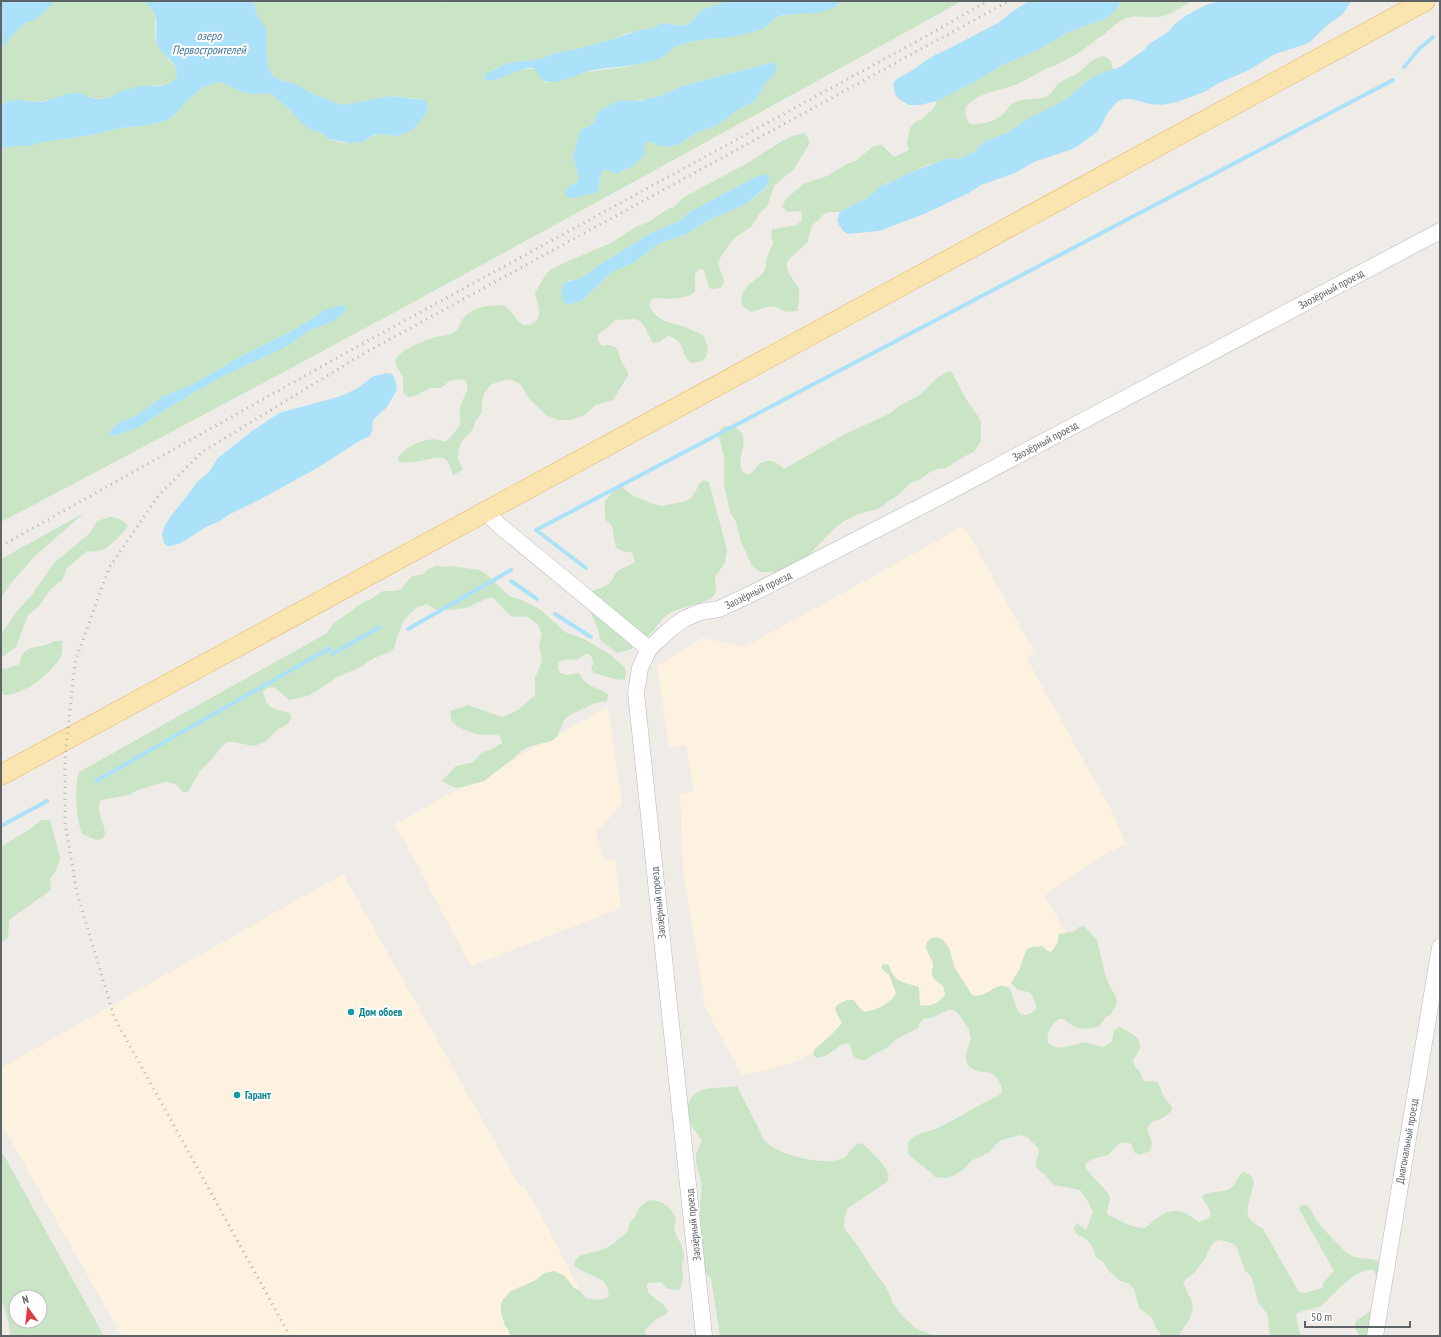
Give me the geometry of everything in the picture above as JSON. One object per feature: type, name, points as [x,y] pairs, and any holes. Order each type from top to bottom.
[{"type":"main road","points":[[1,775],[1425,1]]},
{"type":"street","name":"Заозёрный проезд","points":[[704,1336],[636,693],[640,668],[649,648],[684,619],[700,612],[719,609],[757,591],[947,493],[1440,231]]},
{"type":"street","points":[[486,512],[505,530],[649,648]]},
{"type":"street","name":"Диагональный проезд","points":[[1374,1336],[1440,947]]},
{"type":"shaded area","points":[[964,526],[1034,651],[1027,659],[1111,810],[1126,844],[1102,856],[1044,896],[1075,947],[969,1009],[950,1004],[910,1028],[898,1007],[795,1062],[742,1075],[705,1007],[683,870],[680,794],[694,791],[686,745],[669,748],[657,666],[703,638],[745,647]]},
{"type":"shaded area","points":[[608,707],[622,804],[596,832],[604,860],[615,859],[621,908],[471,966],[395,824]]},
{"type":"shaded area","points":[[343,874],[519,1185],[524,1186],[543,1219],[590,1310],[544,1336],[122,1336],[1,1123],[1,1068]]},
{"type":"green space","points":[[56,1],[144,1],[153,11],[155,17],[155,36],[159,48],[176,68],[176,79],[167,85],[146,86],[102,99],[74,94],[36,102],[15,100],[6,102],[1,106],[1,49],[25,23],[41,14]]},
{"type":"green space","points":[[252,1],[444,1],[445,3],[453,1],[729,1],[703,9],[690,23],[684,26],[662,23],[653,28],[625,34],[577,49],[555,53],[541,59],[508,63],[490,71],[498,79],[524,69],[534,69],[546,83],[564,80],[587,72],[625,67],[659,59],[664,57],[673,48],[679,45],[704,39],[735,36],[764,28],[779,16],[803,13],[838,5],[842,1],[962,1],[603,199],[1,522],[1,148],[92,135],[120,128],[149,125],[165,121],[176,114],[200,89],[218,82],[242,92],[255,94],[270,93],[312,129],[323,134],[328,139],[342,143],[359,143],[377,134],[398,136],[414,129],[427,113],[421,99],[390,96],[342,105],[313,94],[298,85],[273,76],[268,68],[266,29],[257,17]],"holes":[[[770,63],[773,76],[764,84],[755,101],[739,109],[713,127],[700,131],[679,144],[656,145],[652,142],[646,142],[638,158],[627,169],[616,174],[605,169],[601,172],[599,180],[600,185],[568,198],[566,192],[569,186],[575,184],[579,179],[573,157],[579,134],[582,129],[593,123],[599,112],[610,105],[660,96],[679,87]],[[325,310],[338,317],[334,321],[308,331],[291,343],[271,354],[223,376],[188,396],[140,427],[113,436],[109,434],[111,430],[120,422],[132,418],[161,397],[190,386],[240,357],[294,330]]]},
{"type":"green space","points":[[1123,1],[1192,1],[1166,15],[1153,17],[1140,16],[1124,19],[1069,59],[1018,84],[989,93],[974,100],[967,105],[965,110],[970,124],[978,124],[995,120],[1016,102],[1047,96],[1060,82],[1074,75],[1094,60],[1104,56],[1111,61],[1113,69],[1088,80],[1065,100],[1027,119],[1009,132],[985,141],[974,152],[967,156],[959,159],[951,158],[928,165],[894,181],[886,183],[868,198],[840,212],[824,214],[812,226],[808,242],[787,262],[788,272],[799,288],[799,303],[797,311],[786,312],[777,307],[769,307],[751,312],[743,306],[741,299],[744,291],[762,274],[765,269],[766,260],[773,243],[771,236],[772,229],[797,225],[802,220],[802,212],[787,212],[782,206],[786,199],[803,184],[827,176],[855,161],[874,146],[882,145],[894,157],[909,150],[907,143],[910,128],[915,122],[922,119],[934,108],[937,101],[965,87],[1002,65],[1038,50],[1068,32],[1104,19],[1118,8]]},
{"type":"green space","points":[[804,133],[808,138],[809,144],[794,169],[775,185],[767,206],[759,214],[752,226],[733,239],[720,258],[718,264],[724,281],[722,287],[711,289],[708,285],[704,270],[699,269],[695,274],[695,292],[678,298],[654,298],[649,304],[655,314],[662,320],[703,335],[708,346],[706,357],[702,361],[691,363],[685,355],[680,343],[668,336],[659,342],[653,343],[643,324],[638,320],[616,320],[598,335],[598,341],[602,346],[611,345],[618,350],[621,360],[629,374],[613,400],[595,405],[586,414],[580,417],[569,420],[558,420],[546,415],[529,399],[520,384],[509,379],[492,384],[484,394],[482,400],[482,412],[475,422],[474,428],[462,441],[459,447],[458,459],[463,470],[453,475],[449,463],[444,458],[440,457],[415,462],[399,462],[398,457],[413,445],[432,439],[445,442],[451,436],[460,425],[460,409],[467,391],[467,384],[465,380],[454,380],[450,381],[441,388],[430,388],[415,396],[408,397],[404,394],[403,379],[397,368],[396,360],[398,356],[407,349],[425,340],[455,332],[466,315],[474,310],[484,307],[499,305],[504,306],[509,309],[522,324],[532,324],[536,321],[539,314],[535,293],[550,270],[611,243],[636,227],[674,207],[684,197],[746,164],[792,136]],"holes":[[[757,176],[770,180],[765,189],[746,204],[704,222],[687,234],[663,242],[635,262],[612,272],[581,301],[567,305],[562,297],[561,292],[568,281],[583,277],[599,265],[651,233],[682,220],[688,213]]]},
{"type":"green space","points":[[951,371],[966,399],[981,422],[981,441],[974,452],[946,468],[930,472],[921,479],[911,483],[898,495],[878,509],[861,513],[844,521],[834,529],[807,557],[776,572],[760,572],[752,566],[741,542],[736,522],[730,512],[724,485],[724,457],[719,437],[720,431],[723,427],[734,427],[743,435],[744,439],[740,463],[743,473],[750,474],[760,463],[768,461],[776,463],[784,469],[845,434],[891,413],[897,407],[922,393],[943,374]]},
{"type":"green space","points":[[704,480],[709,482],[727,550],[725,563],[715,577],[716,589],[714,595],[710,599],[699,604],[672,612],[662,620],[643,641],[628,650],[617,653],[600,640],[597,626],[589,608],[588,598],[594,590],[609,584],[618,571],[635,562],[631,552],[625,552],[616,548],[612,526],[605,519],[605,501],[617,488],[622,487],[632,495],[650,503],[662,506],[686,501],[691,498],[699,484]]},
{"type":"green space","points":[[84,513],[34,557],[12,582],[1,598],[1,559]]},
{"type":"green space","points":[[110,517],[120,519],[128,526],[119,537],[106,548],[98,551],[87,551],[67,568],[62,580],[51,589],[39,606],[28,615],[16,647],[1,658],[1,635],[16,612],[31,596],[54,563],[90,533],[97,521]]},
{"type":"green space","points":[[437,566],[450,566],[480,570],[491,578],[509,596],[522,600],[541,610],[565,632],[584,639],[611,655],[625,668],[625,680],[614,679],[594,673],[591,668],[593,659],[589,654],[575,660],[563,660],[559,662],[558,668],[560,673],[567,675],[579,673],[588,684],[608,694],[607,701],[595,703],[568,716],[564,720],[557,737],[552,741],[531,746],[521,751],[484,781],[459,788],[453,787],[442,781],[456,766],[474,762],[481,753],[502,743],[498,734],[480,735],[457,726],[452,722],[450,711],[468,705],[502,717],[518,710],[535,695],[535,678],[542,661],[539,645],[542,634],[538,625],[528,617],[515,617],[510,615],[494,598],[488,598],[466,608],[448,610],[437,610],[427,604],[416,608],[404,620],[394,648],[390,652],[374,658],[359,668],[337,677],[307,696],[289,700],[274,687],[268,688],[263,692],[269,705],[275,709],[290,713],[291,719],[288,724],[277,730],[265,742],[254,746],[227,742],[200,771],[188,792],[183,792],[176,784],[165,782],[138,790],[129,795],[101,800],[99,809],[105,834],[102,839],[96,840],[82,834],[78,820],[76,803],[77,778],[79,772],[327,633],[333,624],[362,603],[383,591],[395,591],[401,589],[412,576],[424,574],[428,569]]},
{"type":"green space","points":[[54,641],[62,641],[62,652],[57,663],[44,676],[28,688],[20,692],[4,695],[1,689],[1,667],[4,669],[18,665],[23,654],[27,650],[46,645]]},
{"type":"green space","points":[[42,820],[50,820],[60,857],[54,874],[50,879],[51,890],[9,920],[8,938],[1,943],[1,847]]},
{"type":"green space","points":[[1084,926],[1097,940],[1105,974],[1117,1000],[1116,1006],[1110,1015],[1105,1018],[1098,1027],[1080,1028],[1073,1026],[1064,1019],[1059,1019],[1049,1030],[1048,1043],[1058,1048],[1075,1045],[1082,1042],[1104,1047],[1112,1041],[1114,1030],[1119,1027],[1129,1032],[1140,1042],[1139,1050],[1133,1061],[1135,1067],[1139,1070],[1144,1081],[1157,1082],[1172,1110],[1161,1119],[1153,1122],[1147,1129],[1152,1142],[1150,1151],[1139,1155],[1135,1153],[1131,1144],[1123,1142],[1120,1143],[1108,1155],[1092,1159],[1085,1166],[1109,1195],[1110,1200],[1107,1214],[1125,1223],[1140,1228],[1145,1228],[1164,1214],[1176,1211],[1183,1212],[1198,1222],[1205,1220],[1210,1214],[1210,1211],[1202,1196],[1209,1193],[1230,1189],[1243,1172],[1250,1175],[1254,1184],[1248,1208],[1249,1217],[1263,1229],[1299,1292],[1305,1293],[1322,1288],[1323,1283],[1334,1271],[1299,1209],[1301,1205],[1307,1205],[1319,1224],[1350,1255],[1357,1258],[1381,1262],[1382,1336],[1360,1336],[1355,1328],[1356,1321],[1373,1309],[1377,1279],[1374,1270],[1367,1270],[1352,1277],[1321,1306],[1296,1314],[1299,1331],[1302,1336],[1271,1336],[1268,1315],[1258,1302],[1252,1278],[1245,1270],[1236,1246],[1232,1243],[1220,1240],[1215,1241],[1209,1249],[1205,1259],[1195,1272],[1183,1282],[1192,1304],[1191,1314],[1187,1323],[1179,1336],[1162,1336],[1156,1328],[1152,1318],[1139,1308],[1135,1292],[1130,1284],[1120,1281],[1109,1271],[1104,1263],[1096,1257],[1089,1242],[1085,1238],[1077,1235],[1074,1227],[1077,1223],[1086,1230],[1093,1212],[1089,1203],[1080,1190],[1054,1185],[1036,1168],[1039,1152],[1038,1148],[1027,1137],[1021,1135],[1001,1140],[990,1152],[971,1161],[964,1169],[955,1175],[946,1178],[935,1177],[909,1155],[908,1145],[910,1140],[919,1134],[935,1129],[951,1121],[998,1096],[1002,1092],[1000,1082],[992,1074],[977,1071],[969,1066],[966,1053],[971,1040],[969,1030],[958,1013],[953,1010],[948,1010],[934,1017],[924,1019],[918,1028],[895,1040],[887,1048],[872,1055],[866,1060],[856,1058],[850,1045],[846,1043],[822,1057],[817,1058],[813,1055],[814,1050],[842,1023],[835,1010],[837,1005],[847,1000],[853,1000],[865,1012],[883,1006],[890,1001],[896,993],[889,975],[881,968],[883,964],[889,965],[891,971],[900,981],[919,987],[920,1005],[931,1005],[943,998],[945,995],[942,985],[932,976],[932,960],[926,947],[927,942],[931,938],[936,937],[942,939],[949,948],[954,966],[972,995],[982,995],[999,986],[1007,987],[1013,995],[1019,1012],[1022,1015],[1028,1014],[1036,1010],[1036,1005],[1032,995],[1028,992],[1018,990],[1011,983],[1019,970],[1026,950],[1031,947],[1043,946],[1046,950],[1051,952],[1057,944],[1059,934],[1075,931],[1079,927]]},
{"type":"green space","points":[[737,1086],[764,1140],[780,1151],[801,1158],[833,1161],[841,1159],[855,1146],[862,1143],[881,1162],[889,1175],[887,1182],[848,1208],[845,1215],[844,1227],[886,1287],[893,1303],[904,1318],[917,1329],[935,1336],[720,1336],[711,1278],[705,1273],[701,1235],[700,1204],[702,1184],[696,1163],[696,1154],[702,1141],[690,1123],[687,1110],[689,1102],[698,1092],[710,1088]]},
{"type":"green space","points":[[1,1150],[104,1336],[10,1336],[9,1329],[48,1329],[48,1289],[8,1289],[8,1322],[1,1297]]},
{"type":"green space","points":[[651,1200],[666,1205],[676,1218],[674,1228],[682,1246],[684,1257],[681,1288],[677,1290],[667,1289],[661,1282],[647,1283],[649,1292],[663,1304],[668,1312],[656,1319],[645,1330],[646,1336],[510,1336],[501,1312],[501,1303],[503,1299],[511,1291],[536,1280],[544,1273],[554,1271],[564,1275],[574,1288],[579,1290],[586,1298],[597,1300],[607,1298],[609,1294],[604,1282],[575,1267],[574,1262],[581,1255],[602,1250],[612,1245],[627,1232],[630,1222],[635,1217],[639,1208]]},
{"type":"water","points":[[3,1],[56,1],[36,19],[25,23],[1,49],[1,3]]},
{"type":"water","name":"озеро Первостроителей","points":[[144,1],[252,1],[256,7],[255,11],[266,29],[268,68],[273,76],[298,85],[313,94],[342,105],[390,96],[425,100],[427,104],[427,113],[414,129],[398,136],[377,134],[363,142],[350,143],[328,139],[323,134],[308,128],[287,107],[270,93],[255,94],[242,92],[218,82],[200,89],[176,114],[165,121],[149,125],[120,128],[92,135],[37,143],[30,147],[28,145],[1,148],[1,106],[10,100],[41,102],[72,93],[77,93],[95,99],[104,99],[136,87],[161,86],[174,80],[177,75],[175,65],[158,46],[154,13]]},
{"type":"water","points":[[729,1],[842,1],[826,11],[779,16],[764,28],[746,34],[686,43],[675,47],[661,58],[648,62],[589,71],[554,82],[544,81],[532,68],[523,69],[495,80],[485,80],[485,74],[508,63],[541,59],[555,53],[577,49],[640,30],[653,28],[662,23],[684,26],[690,23],[703,9]]},
{"type":"water","points":[[1029,1],[1123,1],[1114,12],[1104,19],[1068,32],[1038,50],[1002,65],[975,82],[937,101],[920,105],[909,105],[899,99],[895,94],[893,83],[898,79],[936,55],[998,23]]},
{"type":"water","points":[[1220,1],[1351,1],[1343,14],[1325,27],[1310,42],[1275,54],[1249,70],[1217,84],[1204,92],[1177,102],[1163,105],[1150,104],[1131,99],[1118,101],[1108,112],[1097,132],[1075,148],[1034,162],[1015,173],[981,185],[969,193],[924,214],[879,231],[848,234],[843,231],[839,225],[837,219],[840,212],[868,198],[880,186],[943,160],[951,158],[959,159],[974,152],[985,141],[1009,132],[1027,119],[1065,100],[1088,80],[1104,72],[1120,67],[1144,50],[1149,44],[1168,32],[1185,16],[1206,5]]},
{"type":"water","points":[[770,63],[776,63],[776,70],[773,76],[764,84],[755,101],[739,109],[713,127],[700,131],[679,144],[667,147],[656,145],[652,142],[646,142],[644,147],[645,154],[633,166],[616,174],[605,169],[602,171],[599,179],[599,192],[568,198],[565,192],[569,186],[575,184],[579,179],[573,157],[579,134],[582,129],[593,123],[598,112],[615,102],[625,100],[640,101],[660,96],[679,87]]},
{"type":"water","points":[[768,175],[770,180],[765,188],[746,204],[704,222],[687,234],[663,242],[654,247],[635,262],[612,272],[581,301],[567,305],[563,300],[561,292],[564,283],[583,277],[599,265],[651,233],[682,220],[688,213],[757,176]]},
{"type":"water","points":[[343,305],[346,310],[334,321],[308,331],[286,347],[223,376],[188,396],[140,427],[113,436],[109,435],[111,430],[120,422],[132,418],[161,397],[190,386],[240,357],[294,330],[325,310]]},
{"type":"water","points":[[386,373],[392,374],[395,379],[397,390],[387,407],[373,420],[370,436],[356,443],[319,467],[228,515],[220,521],[206,527],[181,543],[167,546],[164,543],[162,534],[165,525],[196,483],[209,472],[218,458],[252,431],[279,413],[341,396],[356,389],[374,376]]},
{"type":"waterway","points":[[1404,67],[1419,49],[1433,37]]},
{"type":"waterway","points":[[586,568],[536,530],[1393,80]]},
{"type":"waterway","points":[[408,629],[511,570]]},
{"type":"waterway","points":[[511,581],[537,599]]},
{"type":"waterway","points":[[555,614],[591,637]]},
{"type":"waterway","points":[[332,654],[380,627]]},
{"type":"waterway","points":[[96,781],[330,648]]},
{"type":"waterway","points":[[1,826],[47,801]]},
{"type":"railway","points":[[1,546],[351,350],[988,1]]},
{"type":"railway","points":[[290,1336],[114,1017],[77,893],[65,822],[65,758],[75,662],[109,568],[158,496],[202,452],[363,354],[1009,1]]},
{"type":"place","name":"Дом обоев","points":[[351,1012]]},
{"type":"place","name":"Гарант","points":[[237,1095]]}]
